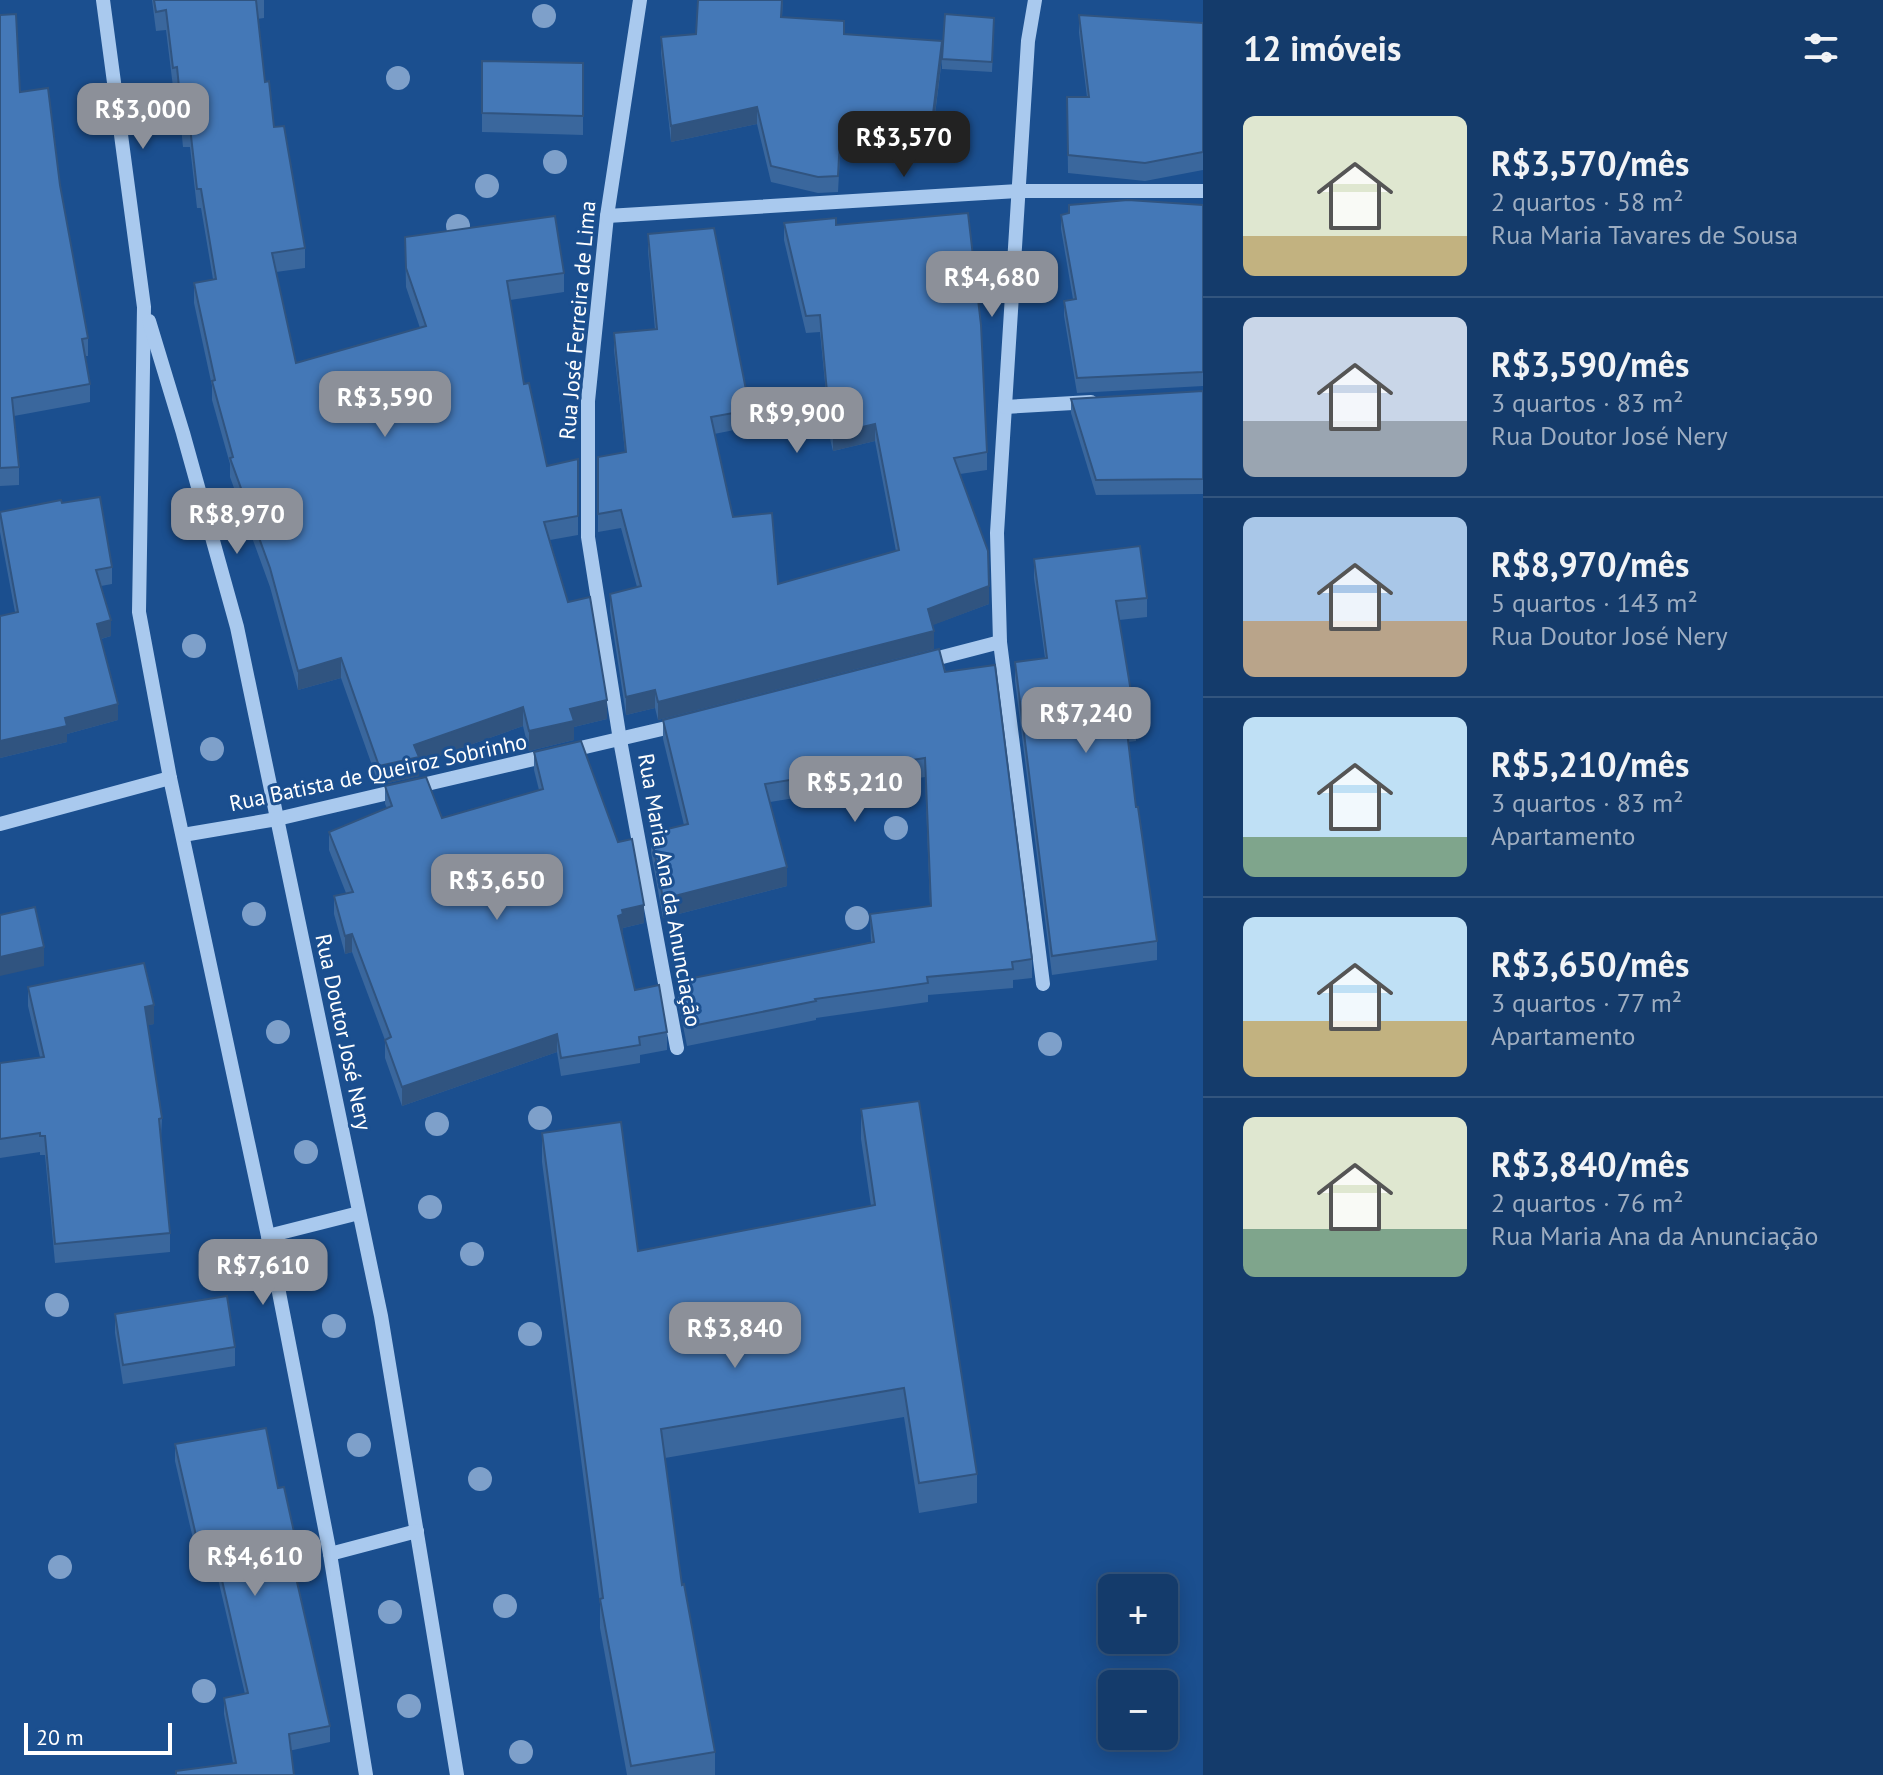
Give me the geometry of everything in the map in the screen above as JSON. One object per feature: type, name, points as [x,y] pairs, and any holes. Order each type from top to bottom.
[{"type":"street","name":"Rua Doutor José Nery","points":[[103,0],[144,307],[139,612],[170,778],[268,1236],[330,1554],[366,1775]]},
{"type":"street","name":"Rua José Ferreira de Lima","points":[[620,740],[588,537],[588,401],[607,216],[640,0]]},
{"type":"street","points":[[1035,0],[1028,41],[997,533],[1000,642],[1043,984]]},
{"type":"street","points":[[607,216],[1019,191],[1203,191]]},
{"type":"street","name":"Rua Doutor José Nery","points":[[144,307],[237,627],[381,1316],[457,1775]]},
{"type":"street","points":[[1005,407],[1111,401]]},
{"type":"street","points":[[909,666],[1000,642]]},
{"type":"street","name":"Rua Batista de Queiroz Sobrinho","points":[[183,835],[277,819],[696,721]]},
{"type":"street","name":"Rua Maria Ana da Anunciação","points":[[620,740],[677,1048]]},
{"type":"street","points":[[0,824],[170,778]]},
{"type":"street","points":[[268,1236],[359,1213]]},
{"type":"street","points":[[330,1554],[417,1531]]},
{"type":"building","points":[[154,0],[256,0],[265,82],[269,81],[274,127],[284,126],[305,248],[272,253],[296,363],[426,326],[406,268],[405,237],[555,216],[564,273],[507,281],[524,384],[529,383],[547,466],[578,459],[578,516],[544,522],[568,602],[590,597],[607,700],[570,709],[574,721],[529,731],[523,707],[414,745],[419,757],[379,766],[341,658],[298,671],[270,568],[230,458],[233,457],[212,381],[215,380],[194,283],[216,279],[201,189],[197,189],[190,127],[183,128],[177,67],[173,68],[166,10],[156,12]]},
{"type":"building","points":[[698,0],[782,0],[781,17],[844,21],[844,34],[942,41],[930,138],[886,132],[885,143],[840,139],[838,176],[818,177],[771,166],[757,107],[671,126],[661,37],[696,34]]},
{"type":"building","points":[[16,14],[20,92],[48,88],[60,185],[88,338],[82,339],[90,384],[12,398],[19,467],[0,468],[0,15]]},
{"type":"building","points":[[945,14],[994,18],[992,62],[942,59]]},
{"type":"building","points":[[1079,15],[1203,23],[1203,152],[1145,163],[1068,155],[1067,97],[1089,97]]},
{"type":"building","points":[[482,61],[583,63],[583,116],[482,113]]},
{"type":"building","points":[[1128,200],[1203,205],[1203,372],[1077,378],[1064,301],[1076,299],[1061,215],[1069,213],[1069,205]]},
{"type":"building","points":[[968,213],[981,325],[987,452],[954,458],[988,551],[989,586],[928,609],[934,631],[658,702],[655,690],[626,697],[610,594],[641,586],[621,510],[598,514],[598,457],[626,452],[614,333],[657,329],[648,234],[714,228],[750,410],[711,417],[733,517],[772,513],[778,584],[899,550],[875,424],[833,434],[823,393],[827,392],[820,315],[806,316],[784,223],[836,218],[836,225]]},
{"type":"building","points":[[1203,391],[1203,479],[1096,480],[1071,399]]},
{"type":"building","points":[[100,497],[112,567],[96,570],[111,620],[97,624],[118,704],[65,718],[67,726],[0,741],[0,616],[18,612],[0,512],[61,500],[62,503]]},
{"type":"building","points":[[1140,546],[1147,598],[1116,601],[1136,722],[1126,723],[1157,941],[1052,956],[1015,662],[1047,658],[1034,559]]},
{"type":"building","points":[[939,649],[945,672],[995,665],[1032,959],[1012,962],[1013,969],[927,977],[928,983],[815,999],[687,1027],[678,981],[874,942],[870,914],[931,906],[925,758],[765,784],[787,867],[663,899],[651,833],[688,824],[663,720]]},
{"type":"building","points":[[581,741],[618,842],[632,839],[644,905],[622,910],[623,914],[618,916],[635,990],[659,985],[667,1032],[639,1037],[640,1045],[561,1058],[557,1034],[402,1087],[385,1040],[391,1037],[352,934],[345,936],[334,896],[353,892],[329,832],[392,806],[385,786],[426,777],[442,818],[543,789],[534,752]]},
{"type":"building","points":[[35,907],[44,947],[0,957],[0,915]]},
{"type":"building","points":[[144,963],[154,1005],[145,1007],[162,1118],[159,1119],[170,1233],[55,1244],[45,1136],[40,1136],[40,1133],[0,1139],[0,1063],[44,1057],[28,987]]},
{"type":"building","points":[[919,1101],[977,1474],[919,1483],[904,1388],[661,1429],[682,1585],[715,1752],[631,1766],[600,1599],[603,1598],[542,1133],[621,1122],[638,1251],[875,1205],[861,1109]]},
{"type":"building","points":[[227,1296],[235,1347],[123,1365],[115,1314]]},
{"type":"building","points":[[266,1428],[278,1488],[284,1487],[294,1532],[286,1534],[330,1726],[289,1734],[294,1775],[176,1775],[176,1771],[236,1763],[224,1698],[248,1693],[215,1550],[200,1553],[175,1444]]}]
